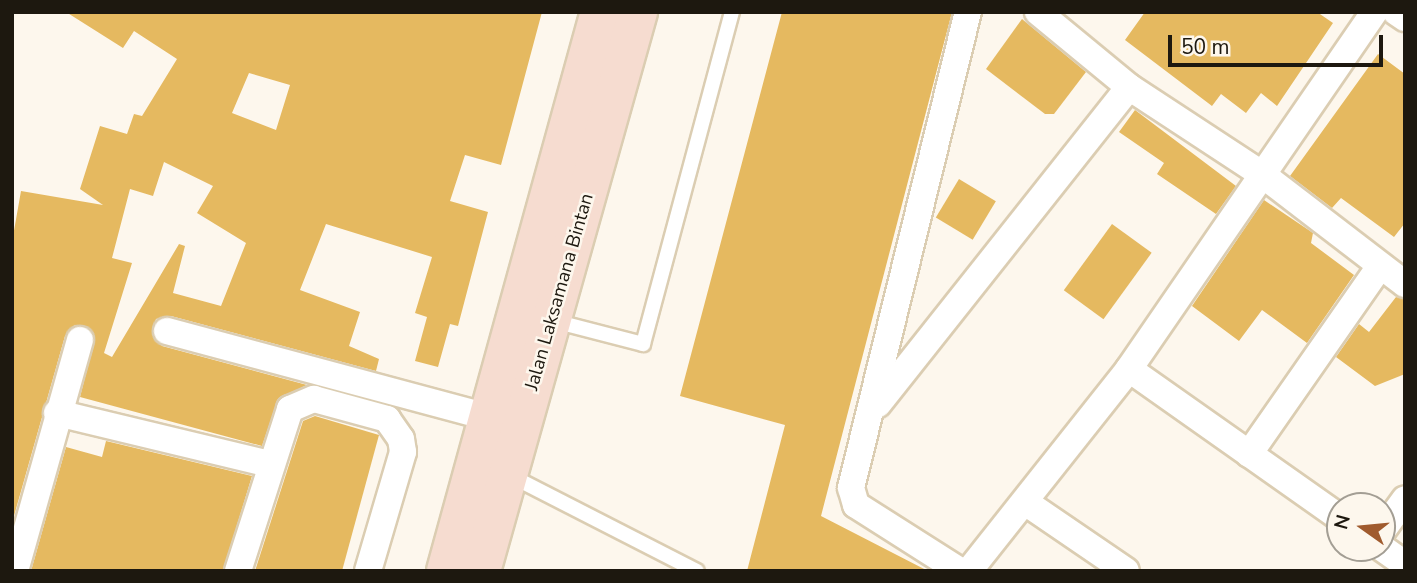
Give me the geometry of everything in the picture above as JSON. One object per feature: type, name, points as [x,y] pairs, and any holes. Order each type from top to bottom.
[{"type":"main road","name":"Jalan Laksamana Bintan","points":[[481,571],[552,321],[600,12]]},
{"type":"main road","name":"Jalan Laksamana Bintan","points":[[446,571],[491,418],[575,178],[638,12]]},
{"type":"street","points":[[960,571],[856,505],[851,478],[873,410],[968,12]]},
{"type":"street","points":[[1038,12],[1129,87],[1263,175],[1405,284]]},
{"type":"street","points":[[969,571],[1129,369],[1374,12]]},
{"type":"street","points":[[1396,12],[1405,18]]},
{"type":"street","points":[[873,410],[1129,87]]},
{"type":"street","points":[[1249,454],[1380,266]]},
{"type":"street","points":[[167,331],[491,418]]},
{"type":"street","points":[[15,571],[57,413],[80,340]]},
{"type":"street","points":[[1129,369],[1326,508]]},
{"type":"street","points":[[238,571],[270,464],[290,409],[302,401],[355,407],[394,427],[402,452],[368,571]]},
{"type":"street","points":[[57,413],[270,464]]},
{"type":"street","points":[[1025,502],[1126,571]]},
{"type":"lane","points":[[552,321],[643,344],[732,12]]},
{"type":"lane","points":[[508,474],[697,571]]},
{"type":"building","points":[[66,12],[542,12],[501,165],[465,155],[450,201],[488,212],[458,326],[450,324],[438,367],[415,361],[427,317],[415,313],[432,257],[326,224],[300,290],[360,312],[349,346],[379,359],[376,371],[171,316],[156,319],[152,334],[162,346],[307,385],[278,399],[262,446],[80,397],[95,337],[75,325],[65,336],[12,523],[12,242],[21,191],[103,205],[80,189],[100,126],[127,134],[134,114],[142,116],[177,59],[134,31],[123,48]],"holes":[[[249,73],[290,85],[276,130],[232,113]],[[164,162],[213,186],[197,213],[246,243],[221,306],[173,293],[185,246],[179,244],[112,357],[104,353],[132,263],[112,258],[130,189],[153,196]]]},
{"type":"building","points":[[782,12],[952,12],[821,516],[928,571],[747,571],[785,425],[680,396]]},
{"type":"building","points":[[1145,12],[1317,12],[1333,23],[1277,106],[1261,93],[1246,113],[1221,94],[1212,106],[1125,40]]},
{"type":"building","points":[[1022,19],[1086,72],[1054,114],[1045,114],[986,69]]},
{"type":"building","points":[[1378,54],[1405,74],[1405,223],[1394,237],[1341,198],[1332,208],[1290,176]]},
{"type":"building","points":[[1135,110],[1236,186],[1216,214],[1157,174],[1164,163],[1119,132]]},
{"type":"building","points":[[959,179],[996,201],[973,240],[936,218]]},
{"type":"building","points":[[1264,200],[1313,233],[1311,243],[1354,275],[1307,343],[1262,310],[1239,341],[1192,306]]},
{"type":"building","points":[[1112,224],[1152,253],[1103,319],[1064,290]]},
{"type":"building","points":[[1396,297],[1405,299],[1405,374],[1375,386],[1336,357],[1359,324],[1369,332]]},
{"type":"building","points":[[315,416],[379,435],[342,571],[255,571],[303,421]]},
{"type":"building","points":[[106,441],[252,476],[223,571],[31,571],[66,447],[102,457]]}]
